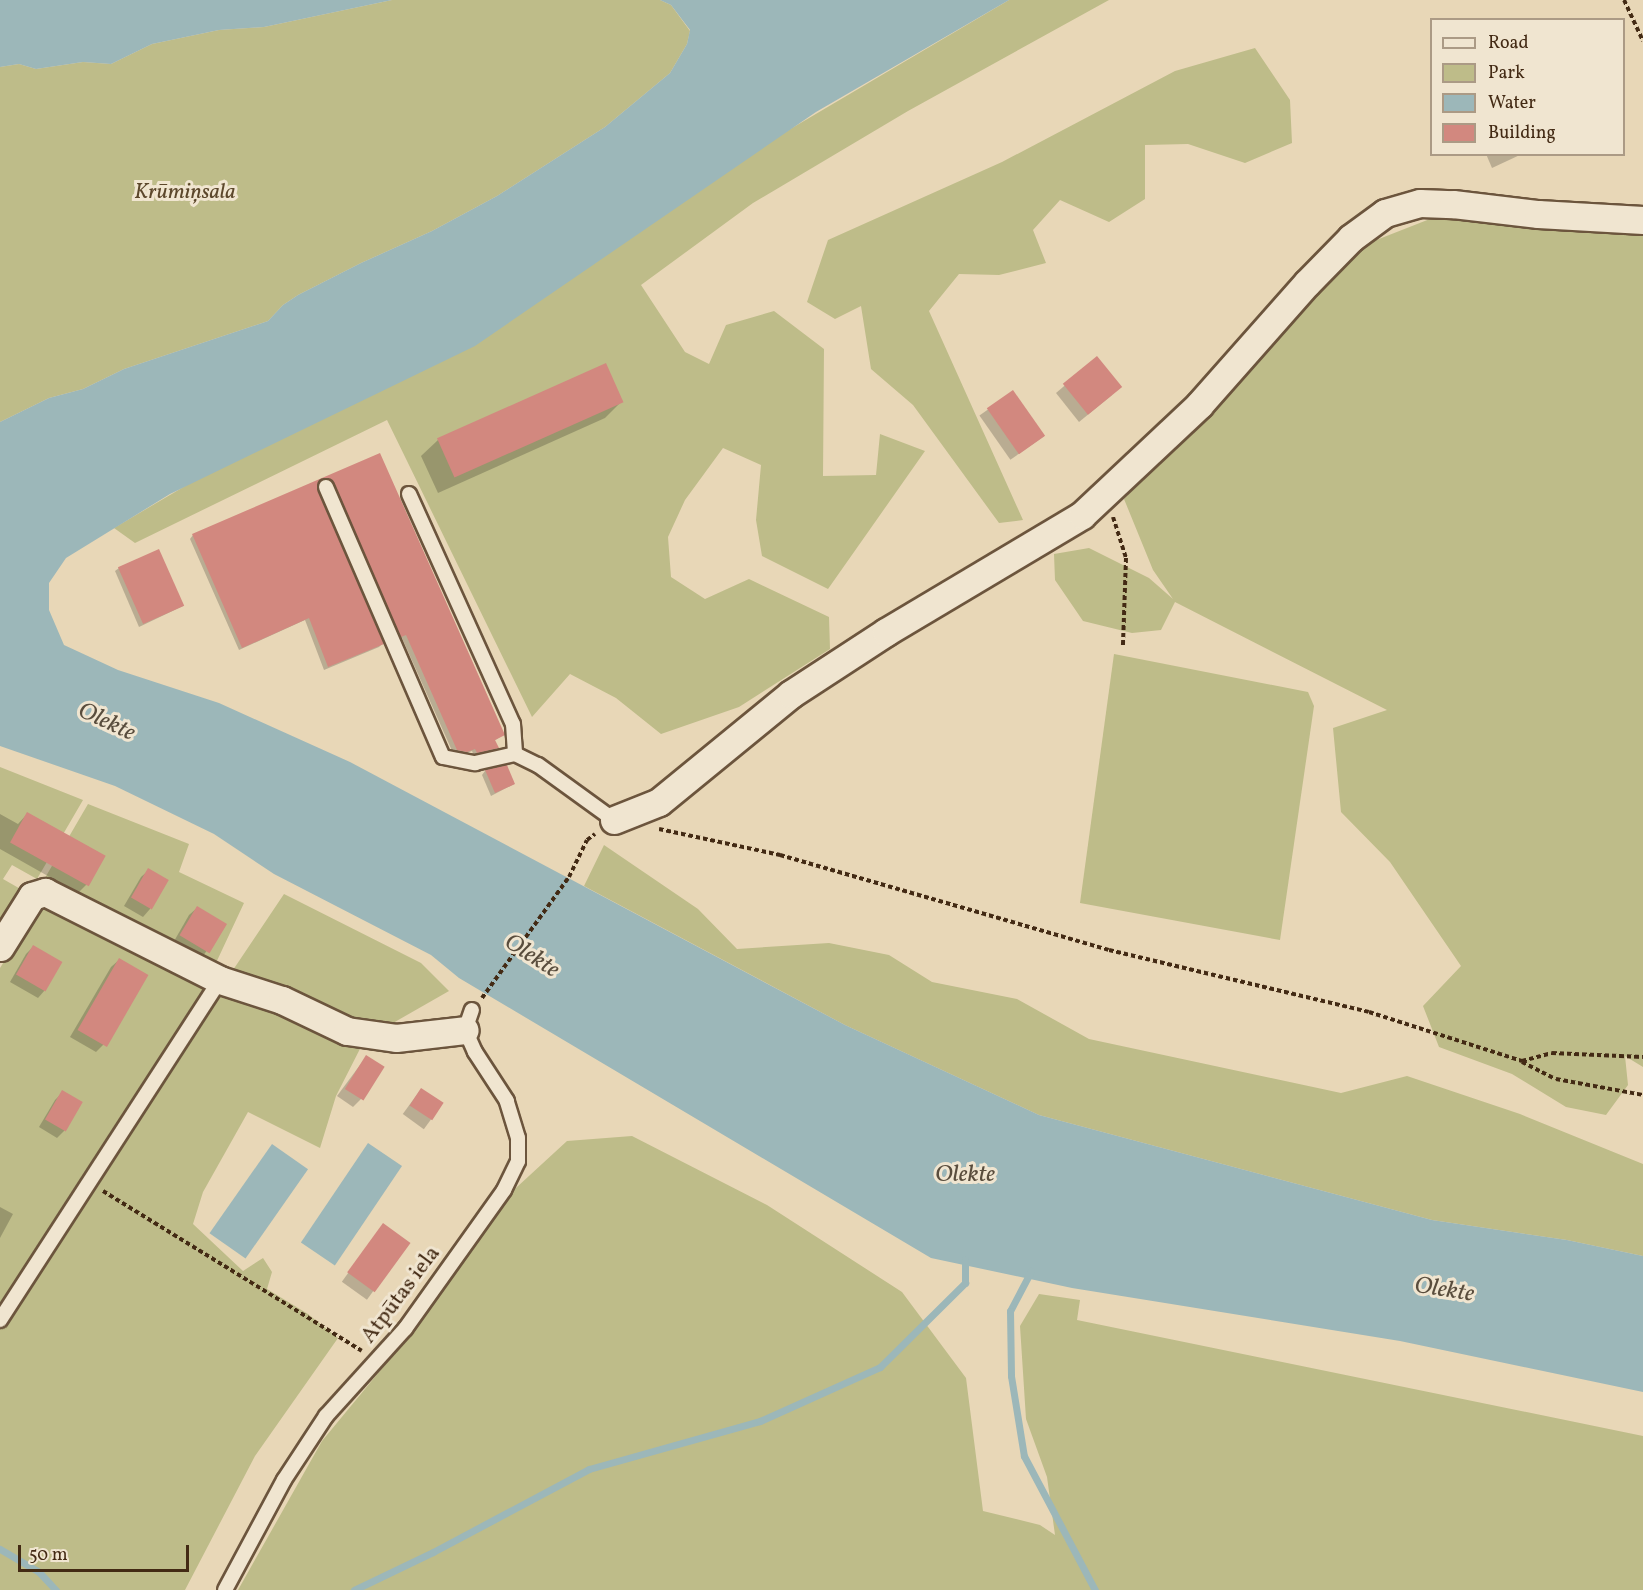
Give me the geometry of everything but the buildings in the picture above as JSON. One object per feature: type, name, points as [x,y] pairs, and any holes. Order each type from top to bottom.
[{"type":"street","points":[[614,820],[659,802],[791,694],[886,632],[1070,524],[1199,405],[1307,283],[1351,238],[1385,213],[1420,203],[1431,203],[1538,214],[1643,220]]},
{"type":"street","points":[[0,946],[32,896],[45,892],[220,980],[282,1000],[347,1031],[396,1038],[469,1020]]},
{"type":"lane","points":[[326,487],[443,757],[475,763],[515,754],[538,765],[614,820]]},
{"type":"lane","points":[[410,494],[513,724],[515,754]]},
{"type":"lane","points":[[0,1320],[220,980]]},
{"type":"lane","name":"Atpūtas iela","points":[[225,1590],[284,1480],[320,1425],[405,1329],[504,1190],[518,1161],[518,1138],[507,1101],[475,1052],[469,1020]]},
{"type":"path","points":[[1624,0],[1628,13],[1643,41]]},
{"type":"path","points":[[1105,494],[1126,558],[1122,645]]},
{"type":"path","points":[[614,820],[780,855],[1109,950],[1369,1012],[1522,1061],[1556,1078],[1643,1095]]},
{"type":"path","points":[[484,995],[569,878],[587,840]]},
{"type":"path","points":[[1522,1061],[1552,1053],[1643,1057]]},
{"type":"path","points":[[88,1182],[378,1360]]},
{"type":"green space","name":"Krūmiņsala","points":[[392,0],[660,0],[671,5],[690,31],[687,44],[670,73],[605,127],[497,196],[432,231],[298,295],[283,305],[268,321],[124,369],[83,389],[49,398],[0,422],[0,67],[19,64],[36,69],[83,62],[111,64],[152,44],[219,30],[264,27]]},
{"type":"green space","points":[[1009,0],[1109,0],[908,111],[753,203],[641,285],[685,352],[709,364],[726,325],[774,311],[824,349],[823,476],[876,475],[880,434],[925,451],[828,589],[762,556],[756,520],[761,465],[723,448],[685,500],[668,537],[671,577],[705,599],[749,579],[829,617],[830,649],[739,707],[661,734],[616,698],[570,674],[532,717],[387,420],[135,543],[114,528]]},
{"type":"green space","points":[[1255,48],[1290,100],[1292,143],[1245,163],[1188,144],[1145,145],[1145,199],[1109,222],[1060,200],[1033,230],[1046,263],[999,275],[959,274],[929,311],[1023,520],[999,523],[913,405],[871,369],[861,306],[835,319],[807,302],[828,240],[1002,162],[1175,71]]},
{"type":"green space","points":[[1435,217],[1643,229],[1643,1067],[1625,1056],[1628,1085],[1606,1115],[1566,1107],[1512,1074],[1439,1047],[1423,1006],[1461,966],[1390,862],[1341,812],[1333,728],[1387,710],[1175,602],[1161,630],[1132,633],[1083,621],[1055,580],[1054,554],[1089,548],[1149,578],[1173,599],[1153,570],[1124,499],[1356,248]]},
{"type":"green space","points":[[1114,654],[1308,692],[1314,706],[1280,940],[1080,903]]},
{"type":"green space","points":[[0,767],[83,800],[37,879],[12,865],[3,879],[24,891],[0,930]]},
{"type":"green space","points":[[88,804],[189,844],[179,872],[244,903],[215,965],[42,883]]},
{"type":"green space","points":[[604,845],[698,909],[737,949],[829,943],[889,955],[932,982],[1017,999],[1089,1039],[1341,1093],[1407,1076],[1520,1114],[1643,1164],[1643,1256],[1567,1240],[1432,1220],[1039,1115],[845,1025],[584,886]]},
{"type":"green space","points":[[284,894],[421,963],[449,991],[365,1039],[336,1096],[320,1148],[248,1112],[203,1192],[193,1224],[243,1271],[263,1258],[272,1272],[267,1289],[308,1314],[338,1338],[255,1456],[185,1590],[0,1590],[0,1317]]},
{"type":"green space","points":[[41,902],[208,982],[0,1304],[0,968]]},
{"type":"green space","points":[[632,1136],[767,1205],[902,1292],[966,1378],[983,1511],[1040,1525],[1055,1535],[1047,1477],[1026,1419],[1020,1326],[1039,1294],[1080,1300],[1077,1320],[1643,1436],[1643,1590],[238,1590],[322,1441],[422,1320],[506,1197],[567,1141]]},
{"type":"water","points":[[0,0],[392,0],[264,27],[219,30],[152,44],[111,64],[83,62],[36,69],[19,64],[0,67]]},
{"type":"water","name":"Olekte","points":[[660,0],[1009,0],[816,112],[475,346],[170,494],[66,558],[49,583],[49,610],[64,645],[118,670],[219,703],[350,762],[845,1025],[1039,1115],[1432,1220],[1567,1240],[1643,1256],[1643,1392],[1400,1341],[1072,1288],[931,1258],[459,978],[431,955],[274,874],[214,834],[115,786],[0,746],[0,422],[49,398],[83,389],[124,369],[268,321],[283,305],[298,295],[432,231],[497,196],[605,127],[670,73],[687,44],[690,30],[671,5]]},
{"type":"water","points":[[368,1143],[402,1166],[335,1265],[301,1242]]},
{"type":"water","points":[[272,1144],[308,1169],[246,1259],[209,1233]]},
{"type":"waterway","points":[[354,1590],[433,1552],[589,1469],[760,1421],[880,1367],[965,1283],[965,1259]]},
{"type":"waterway","points":[[1031,1271],[1010,1311],[1011,1376],[1024,1456],[1095,1590]]},
{"type":"waterway","points":[[0,1549],[39,1572],[56,1590]]}]
